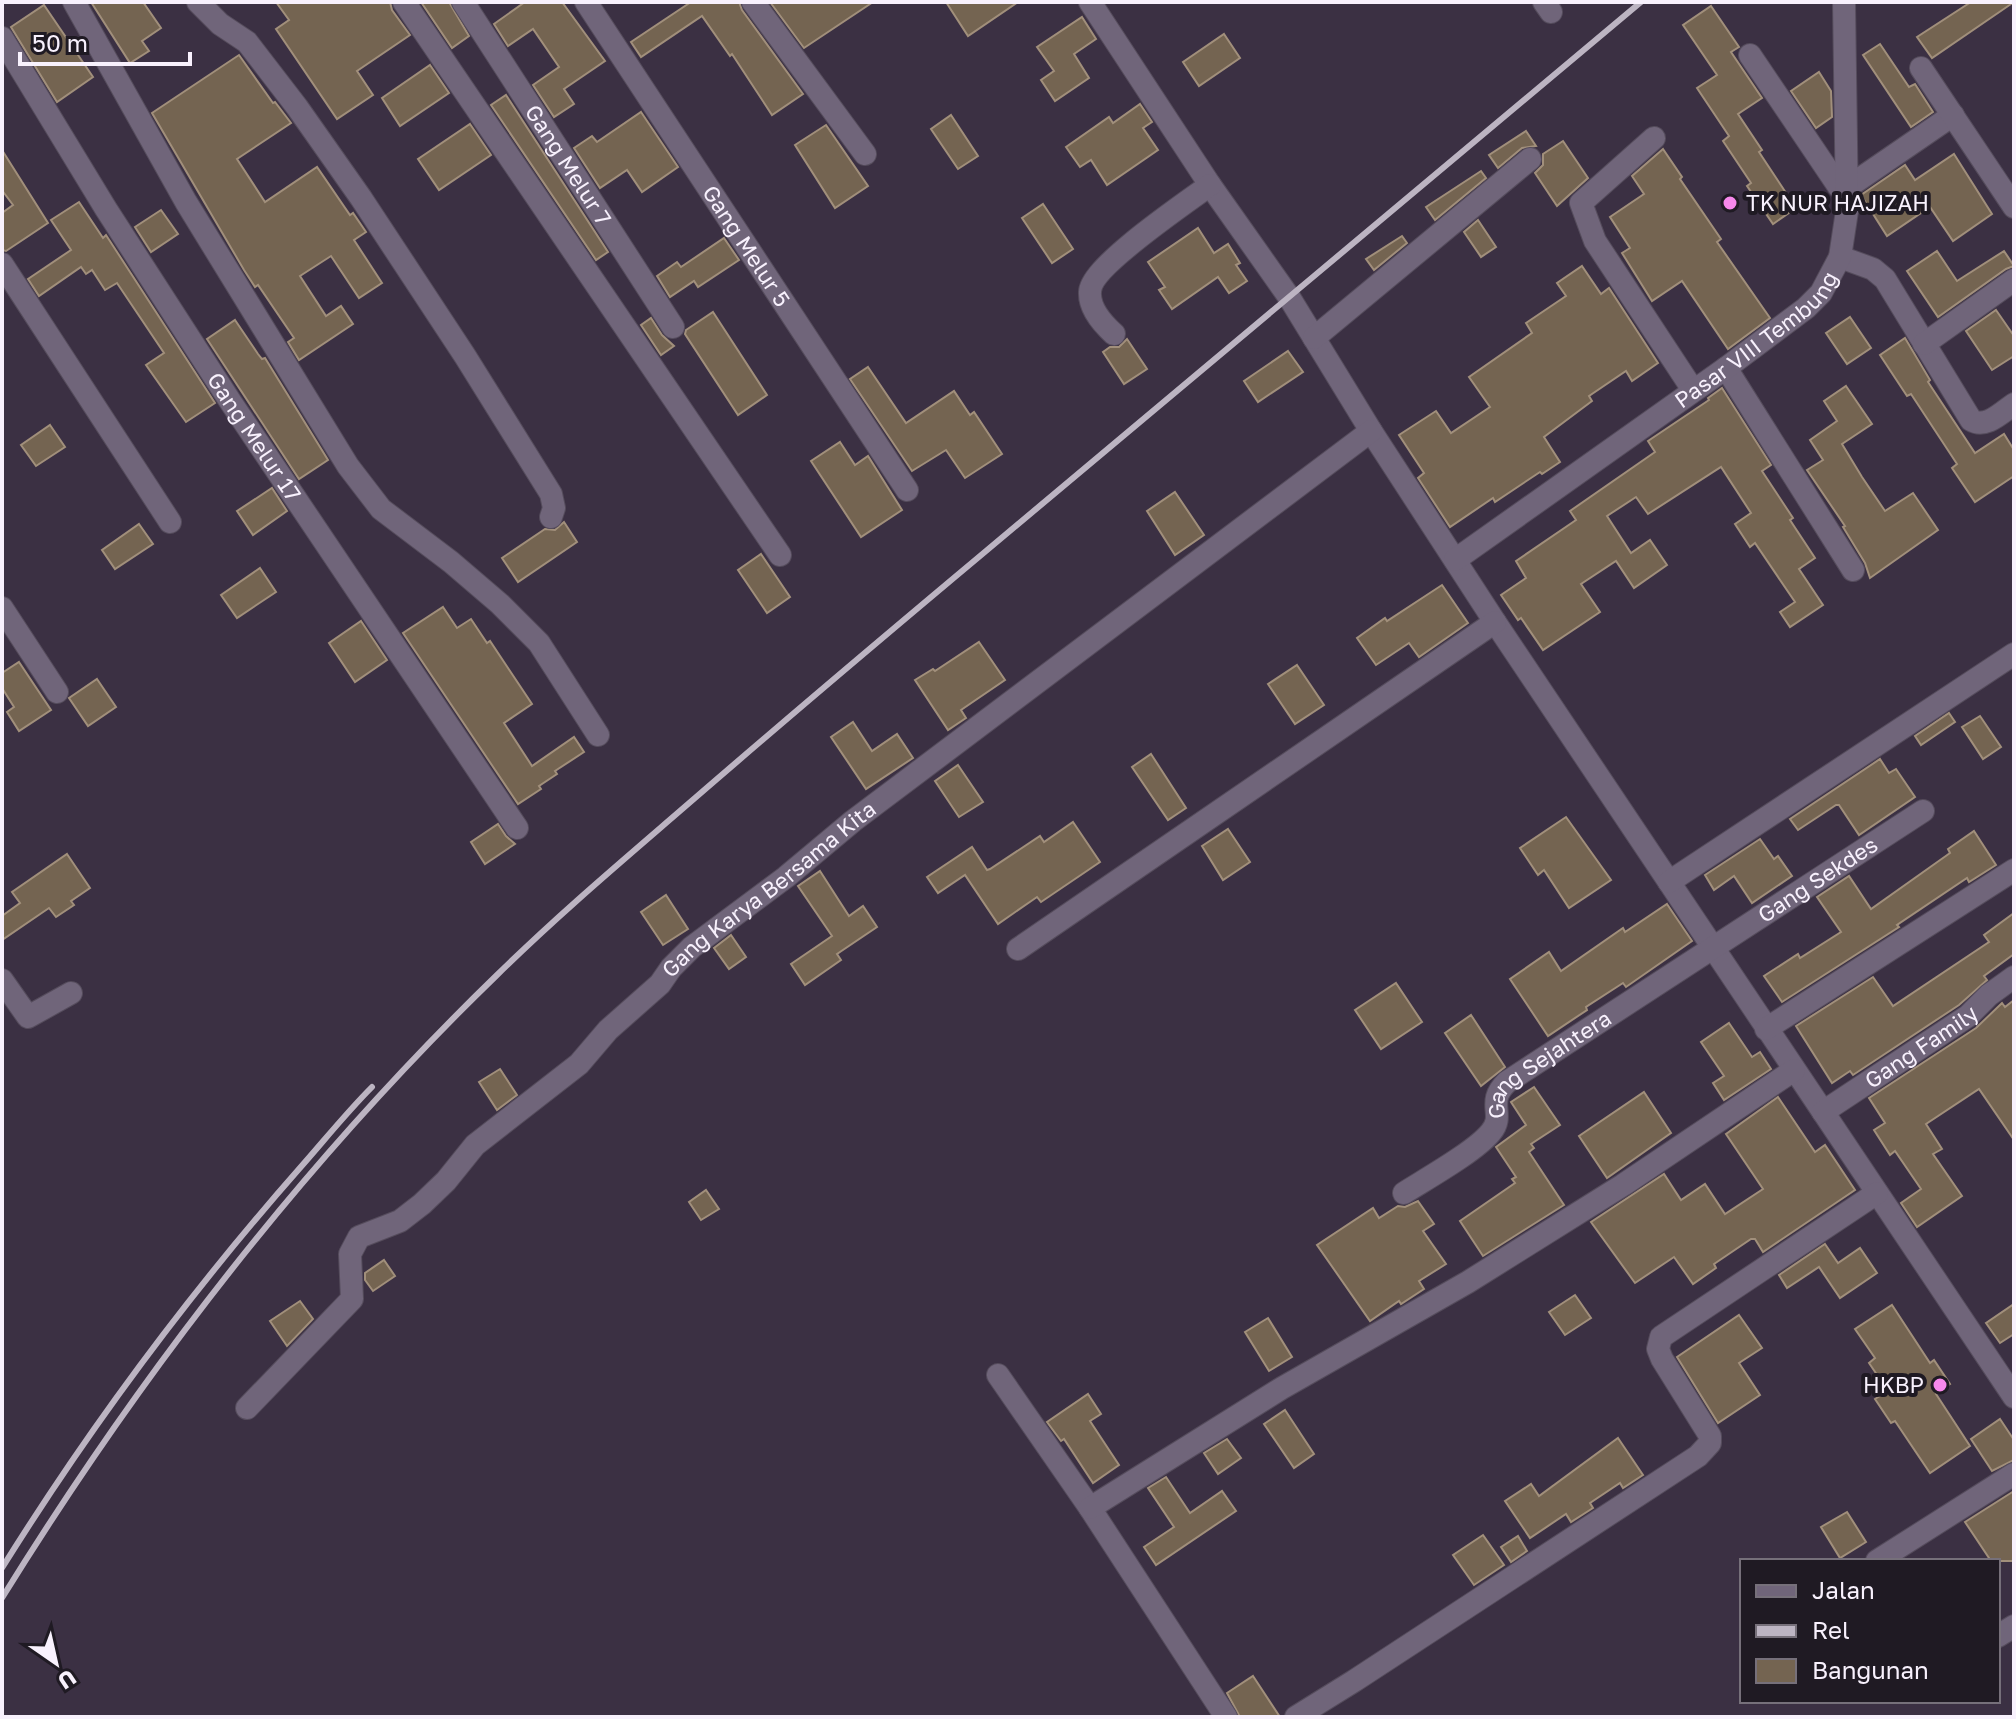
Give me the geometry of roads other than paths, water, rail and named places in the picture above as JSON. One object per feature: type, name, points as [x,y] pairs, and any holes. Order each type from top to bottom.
[{"type":"street","points":[[74,2],[186,202],[348,466],[381,509],[451,562],[531,635],[598,735]]},
{"type":"street","points":[[198,2],[220,24],[247,42],[361,198],[551,494],[554,508],[551,517]]},
{"type":"street","points":[[404,2],[780,555]]},
{"type":"street","name":"Gang Melur 7","points":[[463,2],[673,327]]},
{"type":"street","name":"Gang Melur 5","points":[[586,2],[907,490]]},
{"type":"street","points":[[753,2],[865,154]]},
{"type":"street","points":[[1090,2],[1210,185],[1289,297],[1371,431],[1495,622],[2014,1397]]},
{"type":"street","name":"Pasar VIII Tembung","points":[[1455,560],[1726,368],[1806,308],[1821,293],[1840,257],[1848,187],[1844,2]]},
{"type":"street","name":"Gang Melur 17","points":[[2,38],[106,209],[230,401],[517,828]]},
{"type":"street","points":[[1750,55],[1839,187],[1848,187],[1953,115]]},
{"type":"street","points":[[1921,68],[2014,207]]},
{"type":"street","points":[[1654,138],[1581,203],[1595,241],[1693,390]]},
{"type":"street","points":[[1314,338],[1530,159]]},
{"type":"street","points":[[1114,334],[1093,307],[1090,291],[1093,281],[1123,251],[1210,185]]},
{"type":"street","points":[[1840,257],[1873,269],[1885,279],[1971,420],[1977,424],[1986,423],[2014,404]]},
{"type":"street","points":[[2,264],[170,522]]},
{"type":"street","points":[[1924,344],[2014,280]]},
{"type":"street","points":[[1726,368],[1853,570]]},
{"type":"street","name":"Gang Karya Bersama Kita","points":[[247,1408],[352,1299],[350,1254],[359,1237],[400,1221],[422,1204],[446,1181],[475,1145],[579,1064],[608,1030],[660,984],[692,947],[786,877],[853,821],[1371,431]]},
{"type":"street","points":[[2,608],[57,692]]},
{"type":"street","points":[[1018,949],[1495,622]]},
{"type":"street","points":[[1669,882],[2014,654]]},
{"type":"street","name":"Gang Sekdes","points":[[1711,947],[1923,811]]},
{"type":"street","points":[[1766,1029],[2014,870]]},
{"type":"street","name":"Gang Sejahtera","points":[[1404,1193],[1481,1142],[1492,1131],[1497,1120],[1497,1091],[1507,1082],[1711,947]]},
{"type":"street","name":"Gang Family","points":[[1823,1112],[1968,1016],[1989,995],[2014,977]]},
{"type":"street","points":[[2,980],[28,1017],[71,993]]},
{"type":"street","points":[[1090,1508],[1282,1388],[1494,1266],[1623,1185],[1794,1070]]},
{"type":"street","points":[[1296,1717],[1698,1456],[1710,1443],[1710,1436],[1662,1359],[1658,1349],[1661,1337],[1877,1193]]},
{"type":"street","points":[[998,1375],[1090,1508],[1226,1717]]},
{"type":"street","points":[[1880,1559],[2014,1474]]},
{"type":"railway","points":[[2,1598],[112,1431],[230,1271],[359,1119],[497,975],[594,885],[803,705],[1641,2]]},
{"type":"railway","points":[[2,1568],[142,1362],[258,1216],[372,1087]]},
{"type":"place","name":"TK NUR HAJIZAH","points":[[1730,203]]},
{"type":"place","name":"HKBP","points":[[1940,1385]]}]
